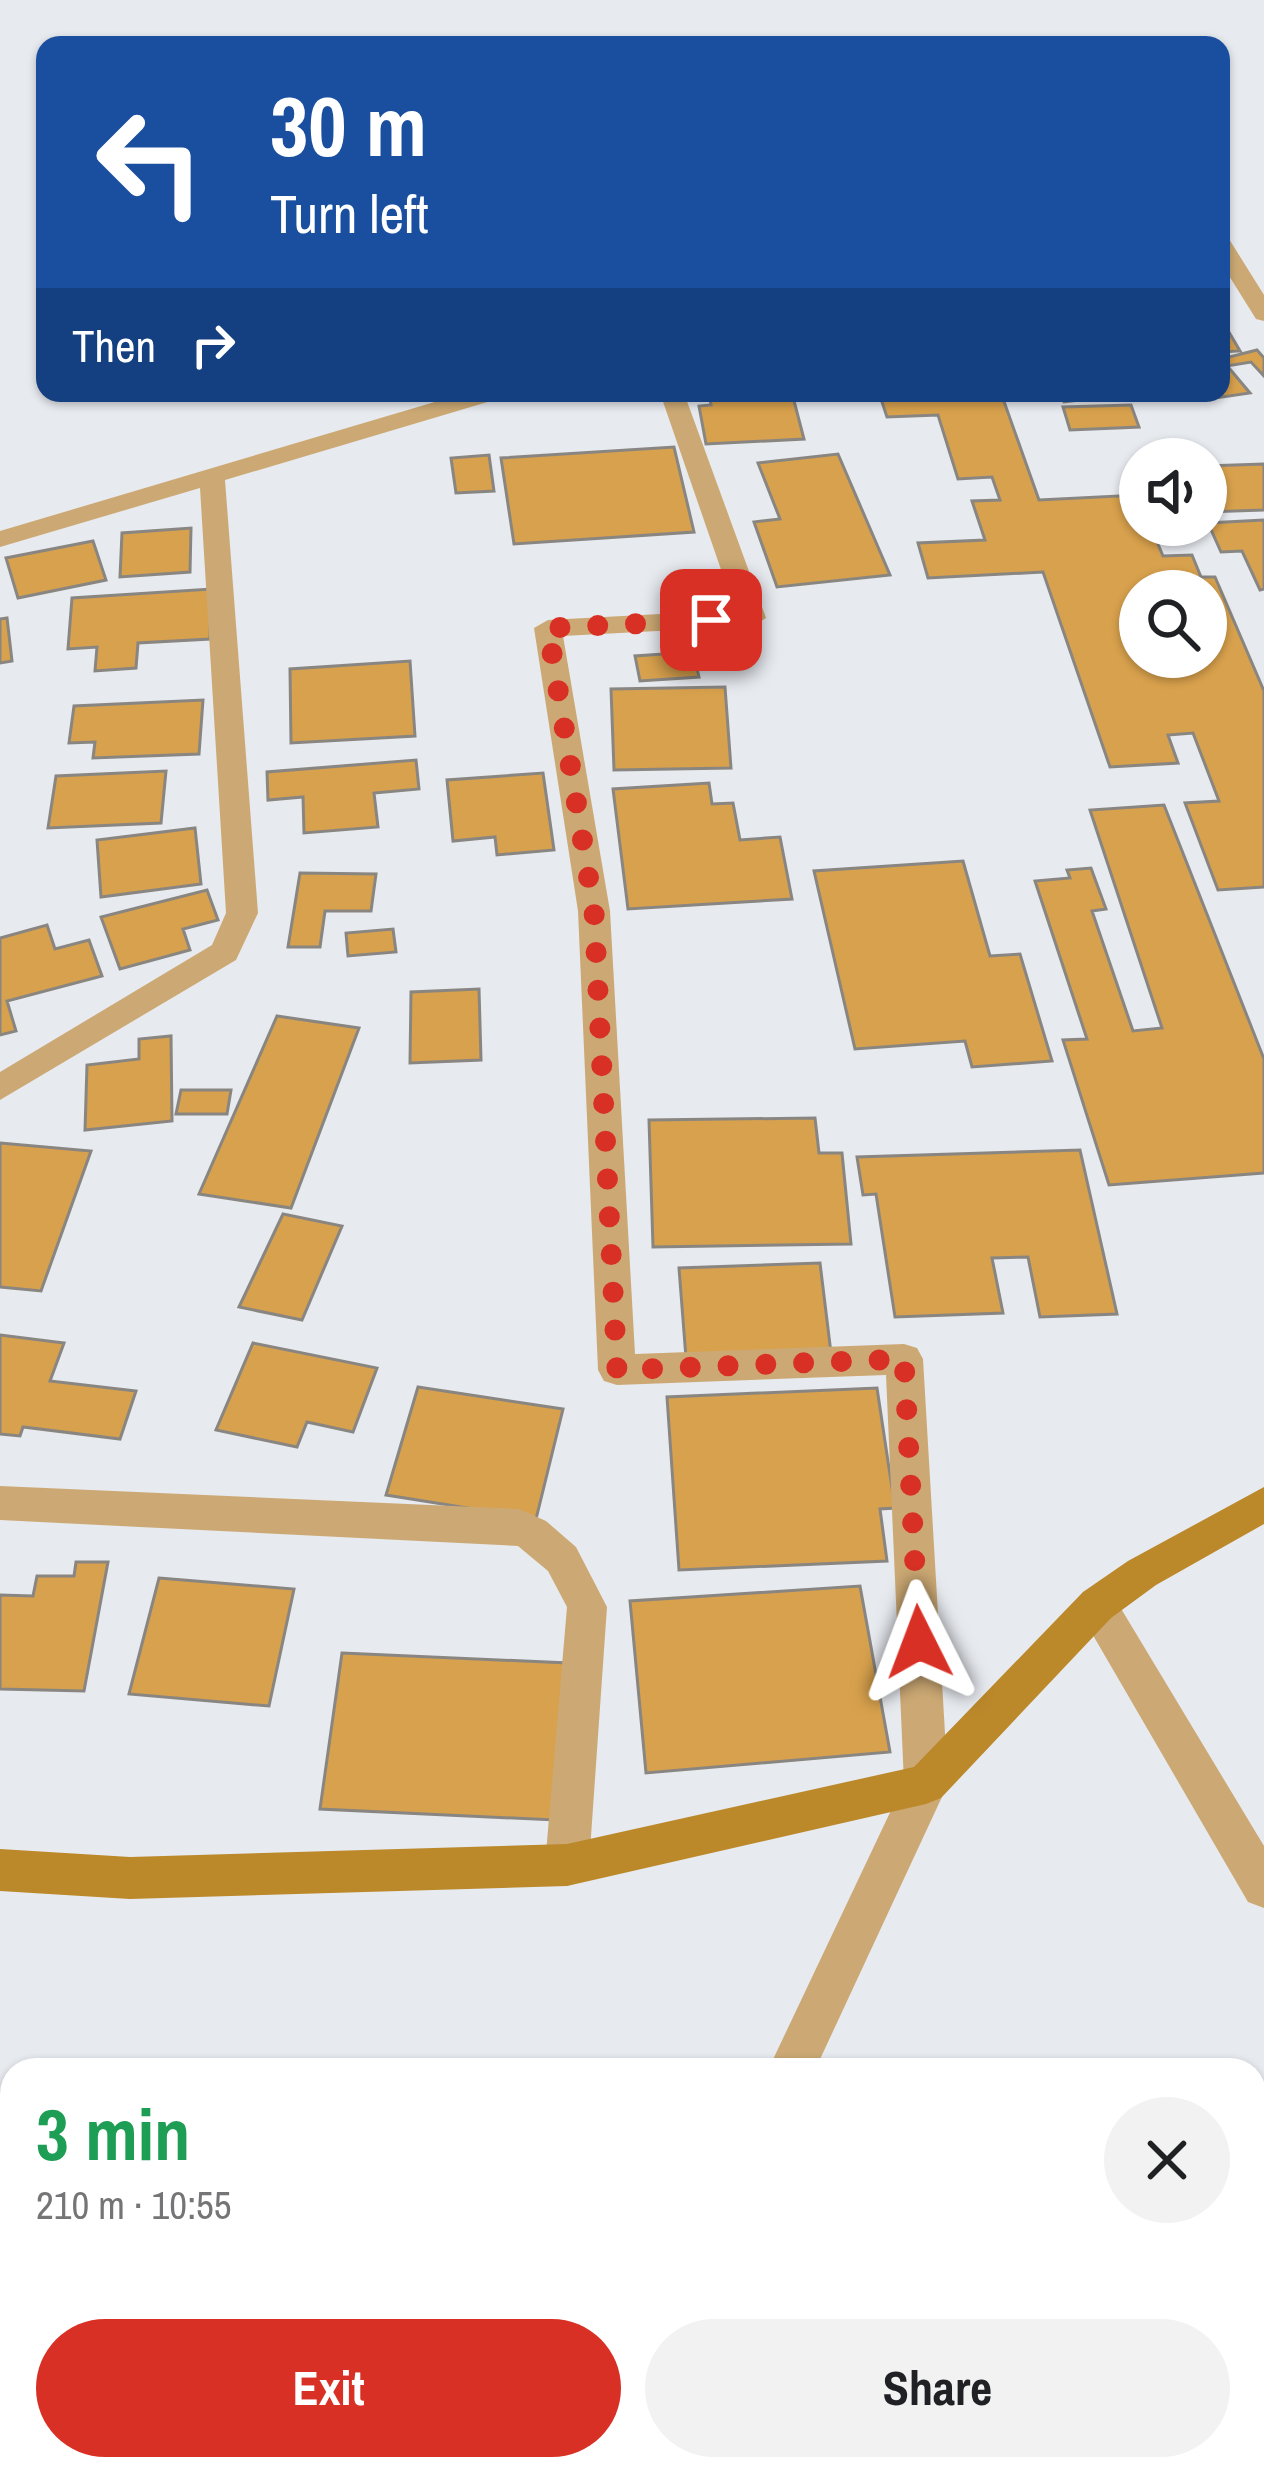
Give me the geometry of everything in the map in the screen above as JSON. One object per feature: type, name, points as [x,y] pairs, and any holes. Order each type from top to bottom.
[{"type":"main road","points":[[0,1870],[130,1878],[567,1865],[926,1784],[1097,1605],[1142,1573],[1264,1504]]},
{"type":"street","points":[[1230,259],[1264,314]]},
{"type":"street","points":[[0,539],[463,402]]},
{"type":"street","points":[[675,402],[752,618],[548,628],[594,911],[617,1370],[904,1359],[926,1784],[797,2058]]},
{"type":"street","points":[[0,1088],[188,979],[225,952],[242,913],[212,480]]},
{"type":"street","points":[[0,1503],[520,1526],[544,1539],[579,1581],[587,1607],[567,1865]]},
{"type":"street","points":[[1097,1605],[1264,1887]]},
{"type":"building","points":[[1257,350],[1264,358],[1264,376],[1251,362],[1230,366],[1230,357]]},
{"type":"building","points":[[1230,369],[1250,393],[1230,396]]},
{"type":"building","points":[[794,402],[804,439],[706,444],[699,406]]},
{"type":"building","points":[[882,402],[1004,402],[1039,500],[1119,496],[1119,546],[1159,546],[1163,556],[1192,555],[1198,570],[1119,570],[1119,678],[1227,678],[1227,605],[1264,691],[1264,887],[1218,890],[1185,803],[1219,801],[1193,733],[1168,735],[1178,763],[1110,767],[1043,572],[928,578],[918,543],[985,540],[972,501],[1000,500],[992,477],[958,479],[938,415],[887,417]]},
{"type":"building","points":[[1131,405],[1139,427],[1070,430],[1063,407]]},
{"type":"building","points":[[674,447],[694,532],[514,544],[501,458]]},
{"type":"building","points":[[838,454],[890,575],[777,587],[754,522],[780,519],[758,463]]},
{"type":"building","points":[[489,455],[494,491],[456,493],[451,458]]},
{"type":"building","points":[[1264,464],[1264,510],[1227,511],[1227,465]]},
{"type":"building","points":[[1264,520],[1264,589],[1260,590],[1242,551],[1221,552],[1218,546],[1227,546],[1227,522]]},
{"type":"building","points":[[191,528],[190,572],[120,577],[122,533]]},
{"type":"building","points":[[93,541],[106,580],[18,598],[6,558]]},
{"type":"building","points":[[211,589],[210,639],[138,643],[136,668],[95,671],[97,647],[68,649],[72,598]]},
{"type":"building","points":[[7,618],[12,661],[0,663],[0,619]]},
{"type":"building","points":[[693,652],[699,677],[640,681],[635,656]]},
{"type":"building","points":[[410,661],[415,736],[291,743],[290,669]]},
{"type":"building","points":[[725,687],[731,768],[614,770],[611,689]]},
{"type":"building","points":[[203,700],[199,754],[93,758],[95,742],[69,743],[74,706]]},
{"type":"building","points":[[416,760],[419,789],[374,793],[378,827],[304,833],[303,797],[268,800],[267,772]]},
{"type":"building","points":[[166,771],[161,823],[48,828],[56,776]]},
{"type":"building","points":[[543,773],[554,850],[497,855],[495,837],[453,841],[447,780]]},
{"type":"building","points":[[709,783],[712,804],[733,803],[740,840],[780,837],[792,899],[628,909],[613,789]]},
{"type":"building","points":[[1164,805],[1264,1059],[1264,1173],[1109,1185],[1063,1040],[1087,1039],[1035,881],[1070,878],[1067,870],[1091,868],[1106,909],[1092,911],[1133,1031],[1162,1028],[1090,810]]},
{"type":"building","points":[[195,828],[201,884],[101,897],[97,840]]},
{"type":"building","points":[[963,861],[990,956],[1020,954],[1052,1061],[972,1067],[965,1041],[855,1049],[814,871]]},
{"type":"building","points":[[300,873],[376,874],[371,911],[325,911],[320,947],[288,947]]},
{"type":"building","points":[[207,890],[218,920],[183,929],[190,950],[120,969],[101,917]]},
{"type":"building","points":[[47,925],[55,949],[89,940],[102,976],[7,1001],[16,1031],[0,1035],[0,938]]},
{"type":"building","points":[[393,929],[396,952],[348,956],[346,933]]},
{"type":"building","points":[[479,989],[481,1060],[410,1063],[411,992]]},
{"type":"building","points":[[277,1016],[359,1028],[291,1208],[199,1194]]},
{"type":"building","points":[[171,1036],[172,1121],[85,1130],[87,1065],[139,1059],[139,1039]]},
{"type":"building","points":[[181,1090],[231,1090],[227,1114],[176,1114]]},
{"type":"building","points":[[815,1118],[819,1153],[842,1153],[851,1244],[653,1247],[649,1120]]},
{"type":"building","points":[[0,1143],[91,1151],[41,1291],[0,1287]]},
{"type":"building","points":[[1080,1150],[1117,1314],[1040,1317],[1028,1257],[992,1258],[1003,1313],[895,1317],[876,1194],[863,1195],[857,1157]]},
{"type":"building","points":[[283,1214],[342,1226],[302,1320],[239,1307]]},
{"type":"building","points":[[820,1263],[831,1353],[686,1358],[679,1268]]},
{"type":"building","points":[[0,1335],[64,1343],[50,1381],[136,1391],[120,1439],[23,1427],[20,1436],[0,1434]]},
{"type":"building","points":[[253,1343],[377,1368],[353,1432],[307,1422],[297,1447],[216,1430]]},
{"type":"building","points":[[418,1387],[563,1409],[536,1519],[386,1495]]},
{"type":"building","points":[[877,1388],[895,1508],[880,1509],[887,1561],[679,1570],[667,1397]]},
{"type":"building","points":[[76,1562],[108,1562],[84,1691],[0,1689],[0,1595],[33,1596],[37,1576],[74,1576]]},
{"type":"building","points":[[159,1578],[294,1589],[269,1706],[129,1694]]},
{"type":"building","points":[[860,1586],[890,1752],[646,1773],[630,1601]]},
{"type":"building","points":[[342,1653],[568,1663],[555,1820],[320,1809]]},
{"type":"route","points":[[711,620],[548,628],[594,911],[617,1370],[904,1359],[919,1642]]}]
